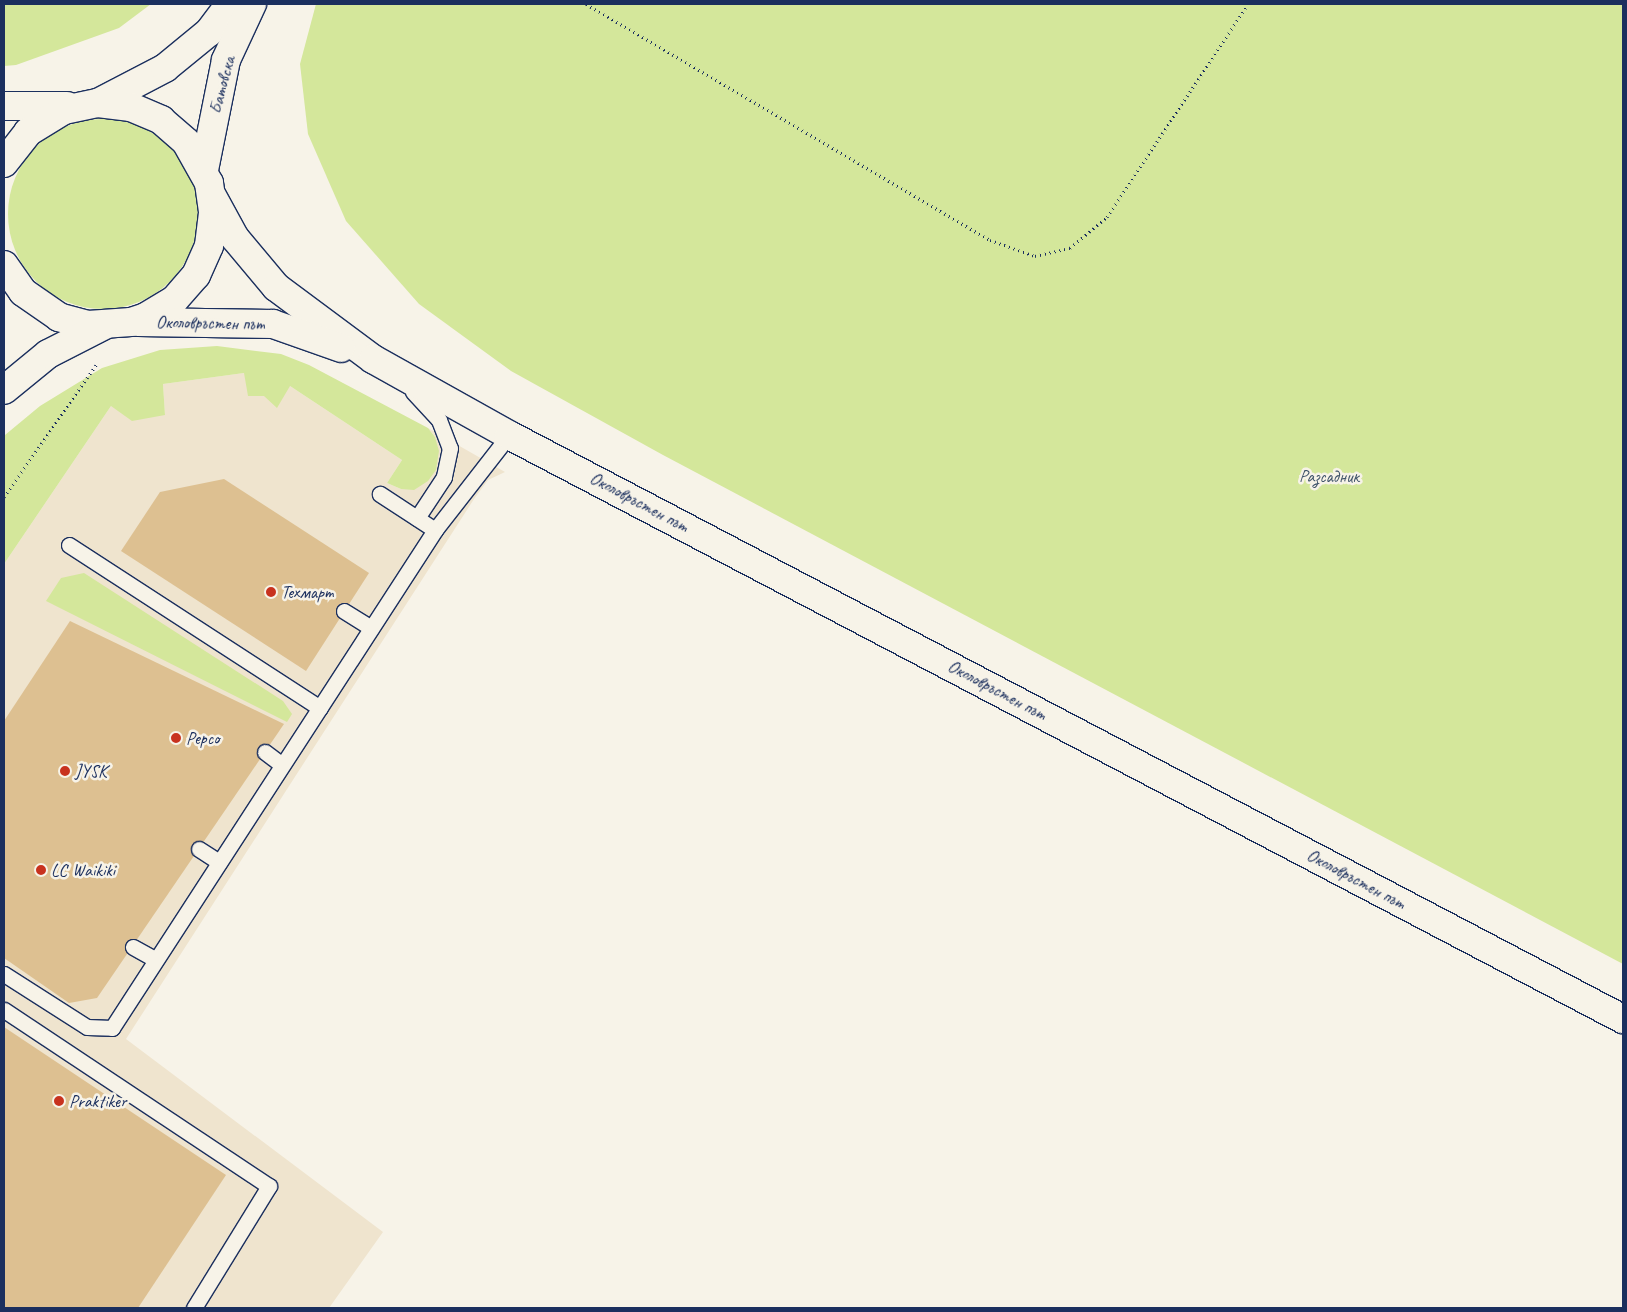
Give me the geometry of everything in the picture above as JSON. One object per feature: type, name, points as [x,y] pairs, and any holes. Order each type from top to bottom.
[{"type":"main road","name":"Батовска","points":[[4,163],[18,142],[39,123],[88,105],[165,68],[209,32],[230,4]]},
{"type":"main road","name":"Батовска","points":[[204,170],[226,60],[252,4]]},
{"type":"main road","points":[[4,106],[88,105],[131,107],[161,120],[186,142],[204,170],[212,196],[209,246],[196,275],[174,300],[146,317],[131,322],[103,326],[74,322],[46,310],[22,292],[4,269]]},
{"type":"main road","name":"Околовръстен път","points":[[212,196],[235,238],[276,287],[373,359],[509,434],[1623,1019]]},
{"type":"main road","name":"Околовръстен път","points":[[131,322],[273,324],[373,359]]},
{"type":"main road","points":[[4,390],[48,354],[103,326]]},
{"type":"lane","points":[[373,359],[427,404],[448,438],[449,462],[444,477],[417,518]]},
{"type":"lane","points":[[4,974],[87,1027],[112,1028],[435,530],[509,434]]},
{"type":"lane","points":[[380,494],[435,530]]},
{"type":"lane","points":[[69,545],[320,708]]},
{"type":"lane","points":[[344,611],[371,628]]},
{"type":"lane","points":[[265,752],[282,765]]},
{"type":"lane","points":[[199,849],[219,862]]},
{"type":"lane","points":[[132,947],[156,960]]},
{"type":"lane","points":[[4,1010],[269,1186],[194,1308]]},
{"type":"path","points":[[586,4],[990,240],[1035,256],[1070,248],[1107,217],[1248,4]]},
{"type":"path","points":[[4,497],[98,363]]},
{"type":"shaded area","points":[[244,373],[290,386],[402,460],[387,483],[401,489],[435,437],[428,428],[505,472],[488,480],[474,499],[126,1039],[383,1232],[329,1308],[4,1308],[4,564],[111,406],[165,415],[163,384]]},
{"type":"green space","points":[[4,4],[151,4],[119,28],[16,65],[4,66]]},
{"type":"green space","name":"Разсадник","points":[[316,4],[1623,4],[1623,964],[663,455],[511,371],[419,304],[346,221],[308,134],[300,64]]},
{"type":"green space","points":[[103,119],[122,121],[139,126],[156,135],[170,147],[182,161],[191,178],[196,195],[198,214],[196,233],[191,250],[182,267],[170,281],[156,293],[139,302],[122,307],[103,309],[84,307],[67,302],[50,293],[36,281],[24,267],[15,250],[10,233],[8,214],[10,195],[15,178],[24,161],[36,147],[50,135],[67,126],[84,121]]},
{"type":"green space","points":[[217,346],[281,354],[309,365],[428,428],[435,437],[439,451],[436,470],[428,481],[414,490],[401,489],[387,483],[402,460],[290,386],[277,408],[264,396],[248,396],[244,373],[163,384],[165,415],[132,421],[111,406],[4,564],[5,435],[40,406],[102,368],[160,350]]},
{"type":"green space","points":[[84,573],[283,701],[292,714],[287,722],[46,601],[61,578]]},
{"type":"building","name":"Техмарт","points":[[224,479],[369,573],[306,671],[121,551],[160,492]]},
{"type":"building","points":[[70,621],[284,724],[97,998],[69,1003],[4,958],[4,721]]},
{"type":"building","name":"Praktiker","points":[[4,1027],[226,1175],[138,1308],[4,1308]]},
{"type":"place","name":"Техмарт","points":[[271,592]]},
{"type":"place","name":"Pepco","points":[[176,738]]},
{"type":"place","name":"JYSK","points":[[65,771]]},
{"type":"place","name":"LC Waikiki","points":[[41,870]]},
{"type":"place","name":"Praktiker","points":[[59,1101]]}]
